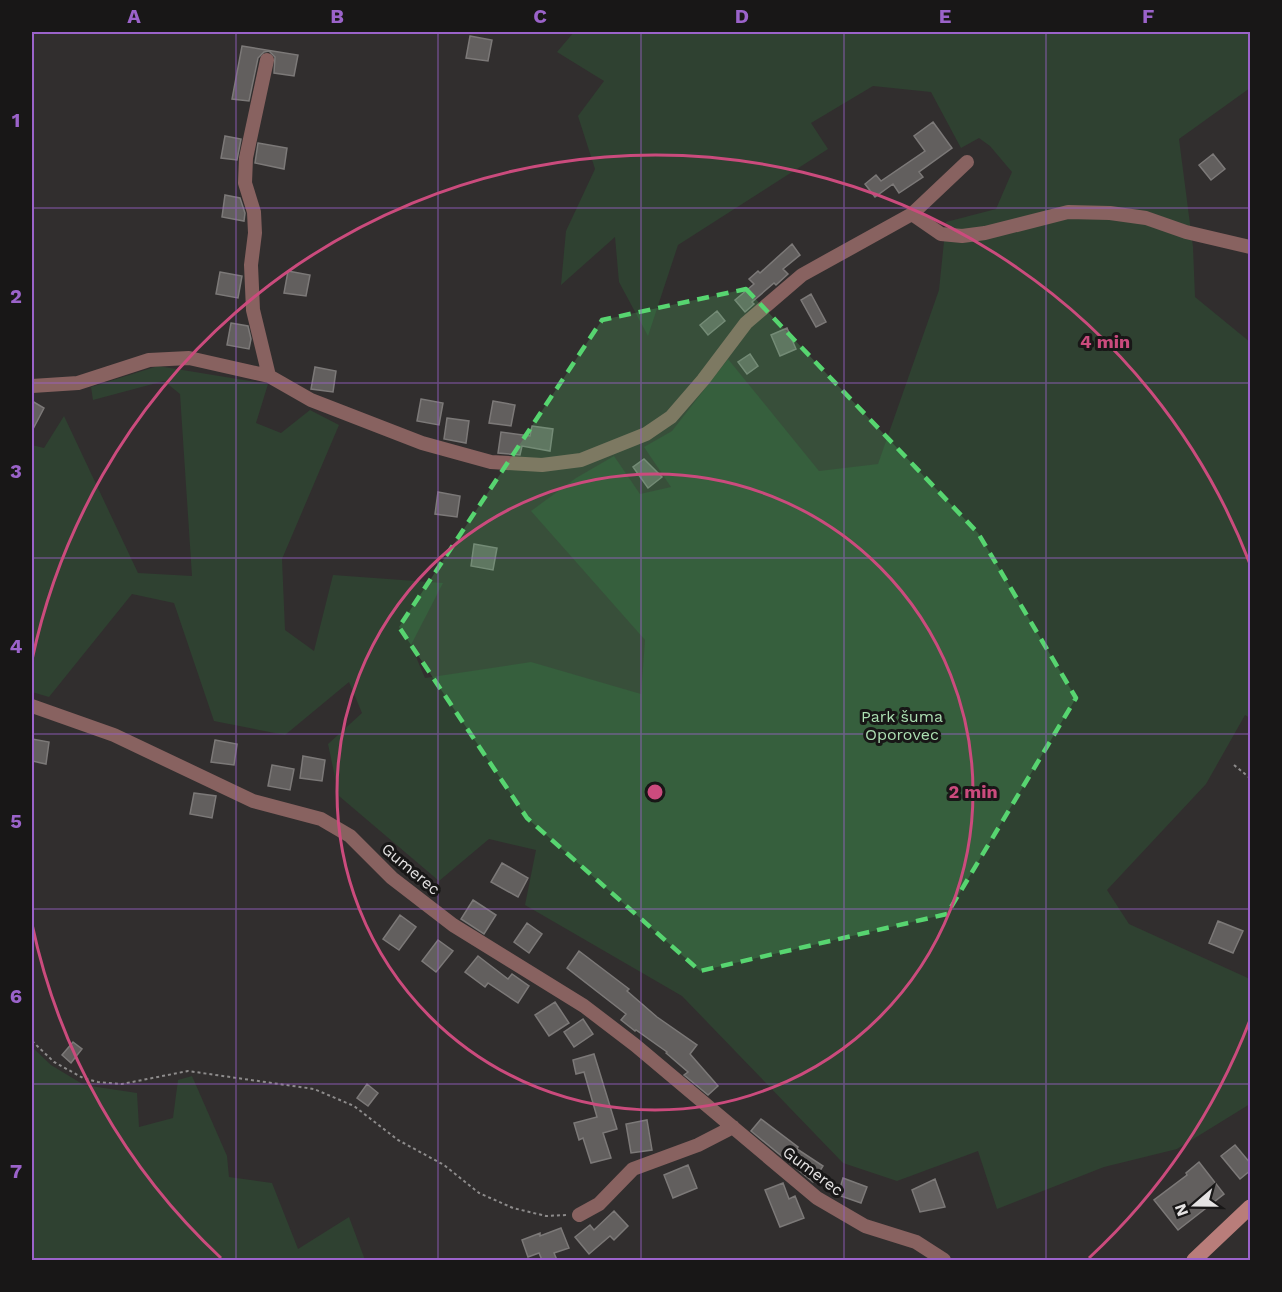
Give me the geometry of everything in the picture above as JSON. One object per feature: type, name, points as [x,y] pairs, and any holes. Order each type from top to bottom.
[{"type":"street","points":[[267,60],[246,158],[245,183],[254,212],[255,233],[251,265],[253,310],[269,376]]},
{"type":"street","points":[[32,386],[78,383],[149,360],[189,358],[269,376],[322,405],[422,443],[491,462],[542,465],[581,460],[646,434],[671,417],[704,380],[746,324],[802,275],[912,214],[967,162]]},
{"type":"street","points":[[912,214],[942,234],[962,236],[986,233],[1068,212],[1110,213],[1146,218],[1186,232],[1251,247]]},
{"type":"street","name":"Gumerec","points":[[32,706],[114,735],[253,801],[321,819],[350,836],[392,878],[444,918],[584,1006],[635,1045],[817,1198],[866,1226],[916,1242],[944,1260]]},
{"type":"street","points":[[579,1215],[599,1204],[633,1169],[698,1145],[733,1127]]},
{"type":"street","points":[[1194,1260],[1251,1207]]},
{"type":"path","points":[[1234,765],[1251,778]]},
{"type":"path","points":[[32,1041],[54,1062],[83,1078],[98,1082],[122,1084],[188,1071],[314,1089],[354,1106],[398,1140],[444,1165],[479,1193],[513,1208],[546,1216],[579,1215]]},
{"type":"highlighted area","points":[[746,289],[978,533],[1076,698],[947,914],[700,971],[527,818],[399,627],[602,320]]},
{"type":"green space","name":"Park šuma Oporovec","points":[[574,32],[1250,32],[1250,88],[1179,139],[1193,247],[1195,297],[1250,342],[1250,718],[1245,715],[1206,784],[1107,890],[1129,924],[1250,979],[1250,1104],[1177,1149],[1104,1167],[997,1209],[978,1151],[897,1181],[843,1163],[682,996],[525,905],[536,850],[489,839],[439,881],[339,796],[328,744],[362,713],[349,682],[285,735],[214,721],[174,603],[132,594],[49,697],[32,692],[32,445],[44,448],[64,416],[138,573],[192,576],[180,394],[164,381],[93,400],[91,387],[158,366],[268,384],[256,423],[281,433],[310,410],[339,425],[282,559],[285,630],[314,651],[333,575],[443,583],[411,645],[425,678],[531,662],[641,694],[645,640],[531,511],[576,478],[614,456],[640,494],[671,487],[644,447],[672,431],[728,359],[819,471],[878,464],[939,290],[946,222],[996,209],[1012,172],[990,146],[979,138],[961,148],[931,92],[873,86],[811,123],[828,149],[678,245],[648,336],[619,282],[615,237],[561,285],[566,231],[595,169],[578,116],[604,81],[557,52]]},
{"type":"green space","points":[[32,1047],[51,1065],[84,1085],[137,1093],[139,1127],[173,1118],[178,1080],[192,1076],[227,1156],[229,1177],[272,1183],[298,1249],[349,1217],[365,1260],[32,1260]]},
{"type":"building","points":[[470,36],[492,40],[488,61],[466,58]]},
{"type":"building","points":[[242,46],[298,55],[294,76],[274,73],[275,57],[269,51],[264,52],[258,58],[249,101],[232,99]]},
{"type":"building","points":[[933,122],[952,148],[919,172],[923,177],[899,193],[893,184],[875,197],[865,184],[876,175],[881,181],[925,151],[914,136]]},
{"type":"building","points":[[225,136],[241,139],[237,160],[221,158]]},
{"type":"building","points":[[258,143],[287,148],[284,169],[255,163]]},
{"type":"building","points":[[1213,154],[1225,169],[1211,180],[1199,165]]},
{"type":"building","points":[[225,195],[240,198],[245,213],[244,221],[222,217]]},
{"type":"building","points":[[792,244],[800,255],[783,269],[788,274],[752,302],[754,304],[745,312],[735,300],[754,284],[749,279],[758,271],[760,273]]},
{"type":"building","points":[[288,271],[310,275],[306,296],[284,293]]},
{"type":"building","points":[[220,272],[242,276],[238,298],[216,294]]},
{"type":"building","points":[[811,294],[826,322],[816,327],[801,300]]},
{"type":"building","points":[[717,311],[725,321],[708,335],[700,325]]},
{"type":"building","points":[[231,323],[248,326],[251,339],[249,349],[227,345]]},
{"type":"building","points":[[787,328],[796,349],[780,356],[771,335]]},
{"type":"building","points":[[750,354],[758,366],[747,374],[738,362]]},
{"type":"building","points":[[315,367],[336,371],[333,392],[311,389]]},
{"type":"building","points":[[421,399],[443,403],[439,425],[417,421]]},
{"type":"building","points":[[32,401],[44,408],[32,431]]},
{"type":"building","points":[[493,401],[515,405],[511,426],[489,423]]},
{"type":"building","points":[[447,418],[469,421],[466,443],[444,439]]},
{"type":"building","points":[[532,426],[553,429],[550,451],[522,446],[520,455],[498,453],[501,432],[530,436]]},
{"type":"building","points":[[644,459],[662,477],[648,488],[633,467]]},
{"type":"building","points":[[438,492],[460,496],[457,517],[435,514]]},
{"type":"building","points":[[474,544],[497,548],[493,570],[471,566]]},
{"type":"building","points":[[32,739],[49,742],[46,764],[32,761]]},
{"type":"building","points":[[215,740],[237,744],[234,765],[211,762]]},
{"type":"building","points":[[303,756],[325,760],[322,781],[300,778]]},
{"type":"building","points":[[272,765],[294,769],[290,790],[268,786]]},
{"type":"building","points":[[194,793],[216,796],[212,818],[190,814]]},
{"type":"building","points":[[502,863],[528,878],[518,897],[491,882]]},
{"type":"building","points":[[473,900],[496,915],[484,934],[461,919]]},
{"type":"building","points":[[400,915],[416,927],[399,950],[383,939]]},
{"type":"building","points":[[1218,921],[1243,931],[1233,953],[1209,943]]},
{"type":"building","points":[[527,923],[542,934],[529,953],[514,942]]},
{"type":"building","points":[[438,940],[453,951],[436,972],[422,961]]},
{"type":"building","points":[[579,951],[629,989],[627,991],[657,1017],[697,1045],[690,1054],[718,1086],[708,1095],[684,1075],[688,1072],[667,1052],[621,1020],[626,1014],[567,968]]},
{"type":"building","points":[[478,956],[508,979],[512,974],[529,986],[518,1003],[488,983],[485,987],[465,972]]},
{"type":"building","points":[[555,1002],[569,1023],[549,1036],[535,1015]]},
{"type":"building","points":[[583,1019],[593,1034],[574,1047],[564,1032]]},
{"type":"building","points":[[73,1042],[82,1049],[71,1063],[62,1055]]},
{"type":"building","points":[[594,1054],[617,1129],[603,1133],[611,1158],[591,1163],[583,1138],[579,1140],[574,1123],[597,1117],[584,1072],[576,1074],[573,1060]]},
{"type":"building","points":[[367,1084],[378,1093],[368,1106],[357,1098]]},
{"type":"building","points":[[761,1119],[798,1147],[797,1149],[823,1166],[813,1182],[751,1131]]},
{"type":"building","points":[[647,1120],[652,1150],[631,1153],[626,1124]]},
{"type":"building","points":[[1235,1145],[1251,1164],[1251,1170],[1240,1179],[1221,1156]]},
{"type":"building","points":[[1199,1162],[1224,1194],[1178,1230],[1154,1200],[1187,1175],[1186,1173]]},
{"type":"building","points":[[688,1165],[697,1188],[673,1198],[664,1175]]},
{"type":"building","points":[[843,1178],[867,1187],[861,1203],[838,1195]]},
{"type":"building","points":[[935,1179],[945,1207],[920,1212],[912,1190]]},
{"type":"building","points":[[783,1183],[789,1199],[795,1196],[804,1218],[780,1227],[765,1190]]},
{"type":"building","points":[[614,1211],[628,1226],[614,1240],[610,1236],[589,1254],[575,1237],[590,1225],[594,1230]]},
{"type":"building","points":[[561,1228],[569,1248],[554,1253],[557,1260],[542,1260],[539,1253],[528,1257],[522,1240]]}]
